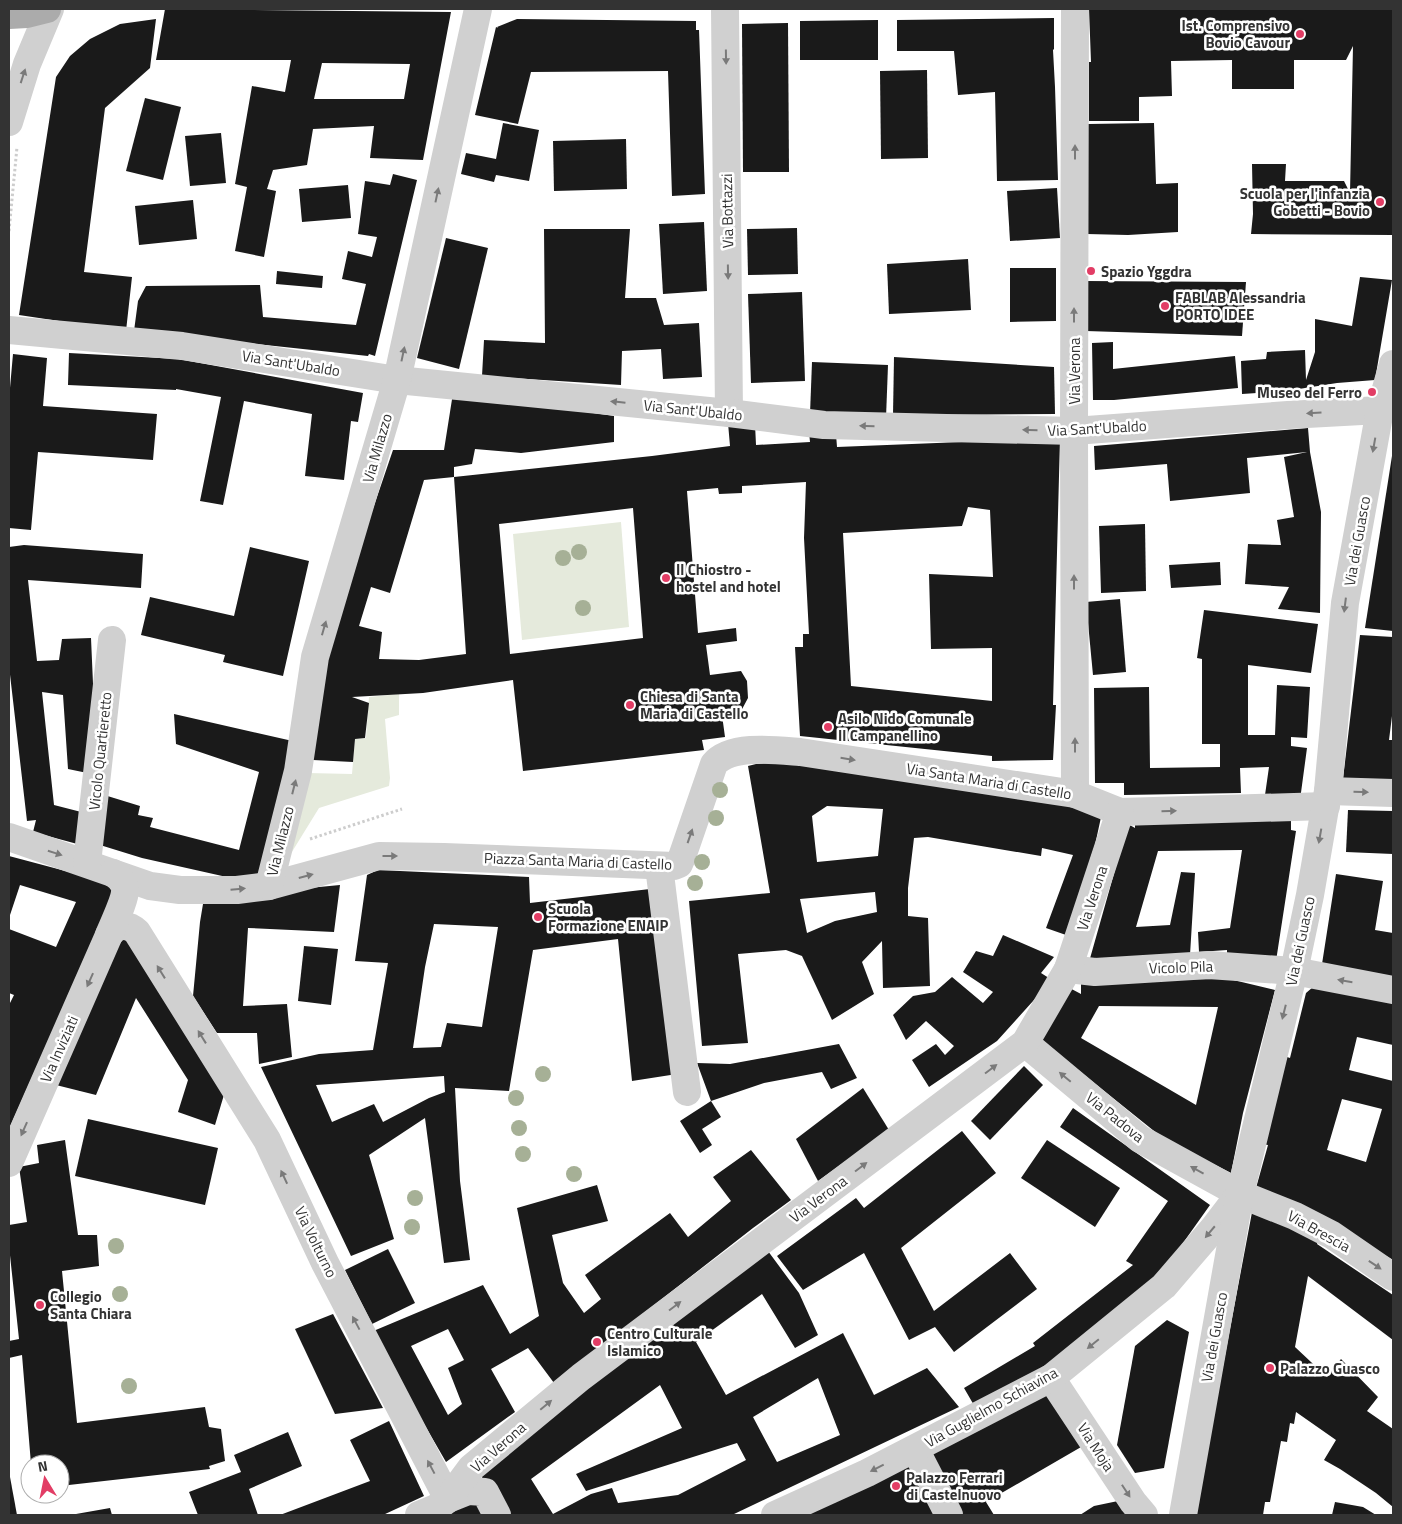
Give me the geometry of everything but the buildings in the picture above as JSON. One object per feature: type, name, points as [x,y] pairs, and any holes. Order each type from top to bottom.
[{"type":"main road","points":[[9,15],[27,14],[48,9]]},
{"type":"street","points":[[9,122],[27,64],[48,9]]},
{"type":"street","name":"Via Milazzo","points":[[269,886],[298,771],[315,657],[397,380],[478,9]]},
{"type":"street","name":"Via Bottazzi","points":[[725,9],[729,413]]},
{"type":"street","name":"Via Verona","points":[[1075,9],[1075,794]]},
{"type":"street","name":"Via Sant'Ubaldo","points":[[9,330],[182,346],[397,380],[729,413],[824,425],[1074,431],[1380,410]]},
{"type":"street","name":"Via dei Guasco","points":[[1182,1515],[1240,1194],[1294,972],[1310,895],[1327,799],[1345,603],[1380,410],[1393,364]]},
{"type":"street","name":"Vicolo Quartieretto","points":[[87,863],[112,640]]},
{"type":"street","name":"Piazza Santa Maria di Castello","points":[[269,886],[379,856],[674,866],[679,864],[714,764],[719,759],[731,753],[750,750],[800,752]]},
{"type":"street","name":"Via Santa Maria di Castello","points":[[800,752],[1075,794],[1120,812],[1393,794]]},
{"type":"street","name":"Via Verona","points":[[419,1515],[436,1508],[448,1499],[471,1468],[581,1377],[1025,1043],[1068,969],[1120,812]]},
{"type":"street","points":[[9,838],[150,886],[180,890],[237,890],[269,886]]},
{"type":"street","points":[[659,866],[687,1092]]},
{"type":"street","name":"Via Inviziati","points":[[9,1163],[110,935],[125,890],[121,880],[113,872]]},
{"type":"street","name":"Via Volturno","points":[[180,890],[159,890],[139,894],[132,898],[129,903],[128,914],[131,923],[267,1140],[325,1263],[448,1499]]},
{"type":"street","points":[[110,935],[113,930],[121,926],[130,927],[138,934]]},
{"type":"street","name":"Vicolo Pila","points":[[1068,969],[1095,972],[1209,965],[1294,972],[1393,990]]},
{"type":"street","name":"Via Padova","points":[[1025,1043],[1140,1139],[1240,1194]]},
{"type":"street","name":"Via Brescia","points":[[1240,1194],[1295,1216],[1332,1235],[1393,1277]]},
{"type":"street","name":"Via Guglielmo Schiavina","points":[[775,1515],[867,1473],[1050,1378],[1164,1286],[1240,1194]]},
{"type":"street","name":"Via Moja","points":[[1050,1378],[1133,1502],[1144,1515]]},
{"type":"street","points":[[915,1448],[949,1515]]},
{"type":"street","points":[[448,1499],[468,1492],[486,1492],[497,1515]]},
{"type":"path","points":[[309,839],[402,809]]},
{"type":"shaded area","points":[[621,522],[629,627],[522,640],[513,534]]},
{"type":"shaded area","points":[[399,694],[399,715],[385,719],[389,786],[319,808],[282,868],[307,773],[352,774],[355,739],[366,738],[369,697]]},
{"type":"place","name":"Ist. Comprensivo Bovio Cavour","points":[[1300,34]]},
{"type":"place","name":"Scuola per l'infanzia Gobetti - Bovio","points":[[1380,202]]},
{"type":"place","name":"Spazio Yggdra","points":[[1091,271]]},
{"type":"place","name":"FABLAB Alessandria PORTO IDEE","points":[[1165,306]]},
{"type":"place","name":"Museo del Ferro","points":[[1372,392]]},
{"type":"place","name":"Il Chiostro - hostel and hotel","points":[[666,578]]},
{"type":"place","name":"Chiesa di Santa Maria di Castello","points":[[630,705]]},
{"type":"place","name":"Asilo Nido Comunale Il Campanellino","points":[[828,727]]},
{"type":"place","name":"Scuola Formazione ENAIP","points":[[538,917]]},
{"type":"place","name":"Collegio Santa Chiara","points":[[40,1305]]},
{"type":"place","name":"Centro Culturale Islamico","points":[[597,1342]]},
{"type":"place","name":"Palazzo Guasco","points":[[1270,1368]]},
{"type":"place","name":"Palazzo Ferrari di Castelnuovo","points":[[896,1486]]}]
